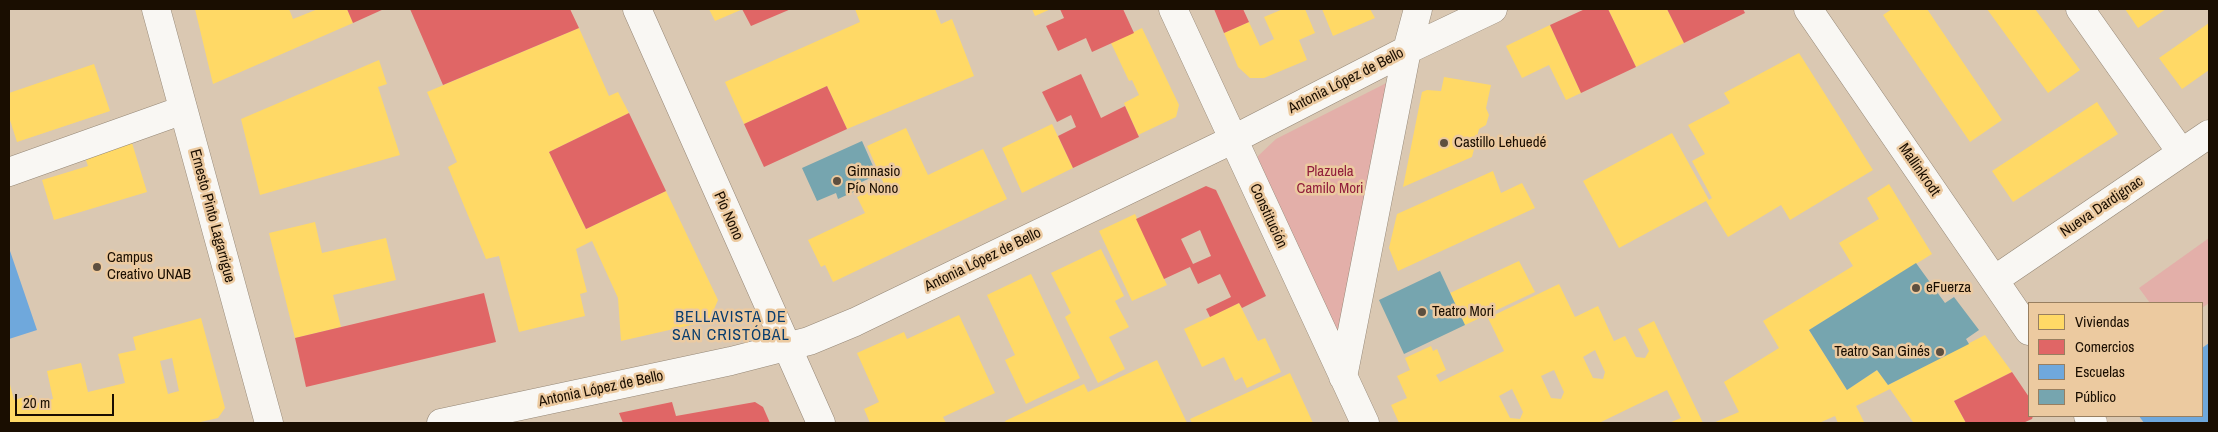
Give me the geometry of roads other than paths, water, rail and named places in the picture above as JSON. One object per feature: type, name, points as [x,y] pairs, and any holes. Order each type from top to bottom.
[{"type":"street","name":"Ernesto Pinto Lagarrigue","points":[[156,9],[269,423]]},
{"type":"street","name":"Pío Nono","points":[[637,9],[821,423]]},
{"type":"street","name":"Constitución","points":[[1173,9],[1232,140],[1365,423]]},
{"type":"street","points":[[1343,377],[1407,50],[1418,9]]},
{"type":"street","name":"Antonia López de Bello","points":[[441,423],[787,348],[855,322],[1232,140],[1407,50],[1493,9]]},
{"type":"street","name":"Mallinkrodt","points":[[1808,9],[2028,330]]},
{"type":"street","points":[[2080,9],[2182,152]]},
{"type":"street","points":[[9,172],[183,110]]},
{"type":"street","name":"Nueva Dardignac","points":[[1994,280],[2209,134]]},
{"type":"place","name":"Castillo Lehuedé","points":[[1444,143]]},
{"type":"place","name":"Gimnasio Pío Nono","points":[[837,181]]},
{"type":"place","name":"Campus Creativo UNAB","points":[[97,267]]},
{"type":"place","name":"eFuerza","points":[[1916,288]]},
{"type":"place","name":"Teatro Mori","points":[[1422,312]]},
{"type":"place","name":"Teatro San Ginés","points":[[1940,352]]},
{"type":"district","name":"BELLAVISTA DE SAN CRISTÓBAL","points":[[731,327]]},
{"type":"park label","name":"Plazuela Camilo Mori","points":[[1330,180]]}]
